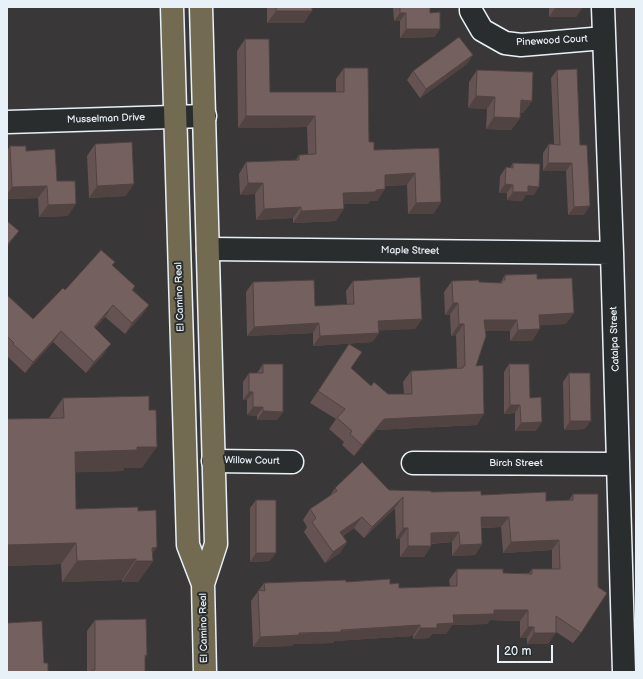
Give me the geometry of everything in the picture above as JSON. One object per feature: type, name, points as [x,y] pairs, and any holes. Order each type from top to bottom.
[{"type":"main road","name":"El Camino Real","points":[[172,7],[188,545],[203,584]]},
{"type":"main road","name":"El Camino Real","points":[[201,7],[216,544],[203,584],[205,672]]},
{"type":"street","name":"Pinewood Court","points":[[471,7],[471,11],[482,30],[505,43],[521,45],[604,38]]},
{"type":"street","name":"Catalpa Street","points":[[603,7],[612,253],[624,672]]},
{"type":"street","name":"Musselman Drive","points":[[7,122],[205,116]]},
{"type":"street","name":"Maple Street","points":[[208,250],[612,253]]},
{"type":"street","name":"Willow Court","points":[[213,461],[292,462]]},
{"type":"street","name":"Birch Street","points":[[414,463],[618,464]]},
{"type":"building","points":[[276,7],[312,7],[312,11],[276,11]]},
{"type":"building","points":[[400,7],[430,7],[430,13],[440,12],[440,29],[406,29],[406,13],[400,13]]},
{"type":"building","points":[[582,7],[582,8],[555,8]]},
{"type":"building","points":[[459,37],[473,55],[426,89],[413,71]]},
{"type":"building","points":[[245,39],[269,39],[270,92],[344,92],[344,68],[368,68],[369,142],[374,142],[374,150],[439,148],[441,202],[416,203],[415,173],[385,175],[385,189],[376,190],[376,192],[343,193],[344,209],[301,211],[301,207],[264,209],[263,183],[248,183],[246,162],[299,160],[299,155],[316,154],[315,116],[246,116]]},
{"type":"building","points":[[577,69],[580,145],[587,145],[590,206],[574,207],[572,163],[548,163],[549,144],[560,145],[557,70]]},
{"type":"building","points":[[477,70],[533,72],[532,101],[521,100],[520,118],[494,117],[495,97],[476,96]]},
{"type":"building","points":[[132,142],[134,184],[97,186],[95,144]]},
{"type":"building","points":[[10,146],[26,146],[26,151],[55,149],[57,181],[75,181],[76,204],[48,205],[47,186],[12,187]]},
{"type":"building","points":[[513,163],[540,164],[539,187],[528,186],[528,192],[513,192],[513,185],[505,184],[506,167],[513,168]]},
{"type":"building","points":[[7,221],[19,231],[7,245]]},
{"type":"building","points":[[101,250],[115,262],[112,265],[135,286],[132,290],[149,305],[132,323],[113,305],[94,327],[111,344],[94,362],[61,331],[33,362],[13,344],[14,343],[7,336],[7,295],[33,319],[63,288],[65,290]]},
{"type":"building","points":[[537,274],[537,279],[572,278],[574,313],[539,315],[540,329],[518,330],[517,320],[484,320],[486,336],[476,366],[483,365],[484,414],[384,419],[362,445],[350,434],[352,431],[337,418],[345,409],[318,391],[349,344],[362,352],[351,368],[371,386],[374,382],[388,394],[412,394],[411,371],[463,368],[463,366],[465,366],[464,324],[459,324],[458,303],[453,303],[452,281],[479,280],[479,282],[502,283],[502,280],[505,280],[505,275]]},
{"type":"building","points":[[420,277],[422,319],[378,321],[379,333],[320,336],[319,323],[254,327],[253,282],[314,280],[315,306],[354,304],[353,281]]},
{"type":"building","points":[[263,364],[283,364],[283,412],[263,411],[263,407],[253,407],[253,392],[249,392],[249,373],[263,373]]},
{"type":"building","points":[[509,364],[529,364],[530,398],[541,397],[542,422],[521,423],[520,405],[510,405]]},
{"type":"building","points":[[569,373],[590,373],[591,421],[570,421]]},
{"type":"building","points":[[149,396],[149,410],[156,410],[157,447],[137,447],[137,450],[75,452],[76,509],[138,507],[138,511],[156,510],[157,547],[152,548],[153,561],[136,561],[136,559],[77,561],[76,543],[7,545],[7,419],[64,418],[63,398]]},
{"type":"building","points":[[362,462],[389,490],[431,492],[481,491],[481,495],[546,492],[546,501],[573,500],[573,494],[598,494],[598,587],[607,593],[581,633],[556,616],[556,633],[534,633],[534,627],[528,627],[528,610],[494,610],[494,614],[453,615],[454,623],[437,624],[437,628],[420,628],[420,625],[260,637],[258,590],[265,591],[264,583],[346,580],[346,582],[390,579],[390,584],[399,583],[399,588],[457,586],[457,569],[503,569],[503,573],[532,574],[532,569],[560,569],[559,540],[511,542],[509,517],[481,517],[482,544],[460,545],[459,532],[431,533],[431,546],[408,546],[408,528],[403,528],[403,497],[372,527],[362,517],[340,532],[347,542],[333,552],[312,522],[316,518],[310,509],[337,491],[335,488]]},
{"type":"building","points":[[256,500],[276,500],[276,553],[256,553]]},
{"type":"building","points":[[146,619],[147,655],[145,655],[145,672],[92,672],[92,670],[95,670],[95,620]]},
{"type":"building","points":[[42,621],[44,663],[48,663],[48,672],[7,672],[7,623]]}]
